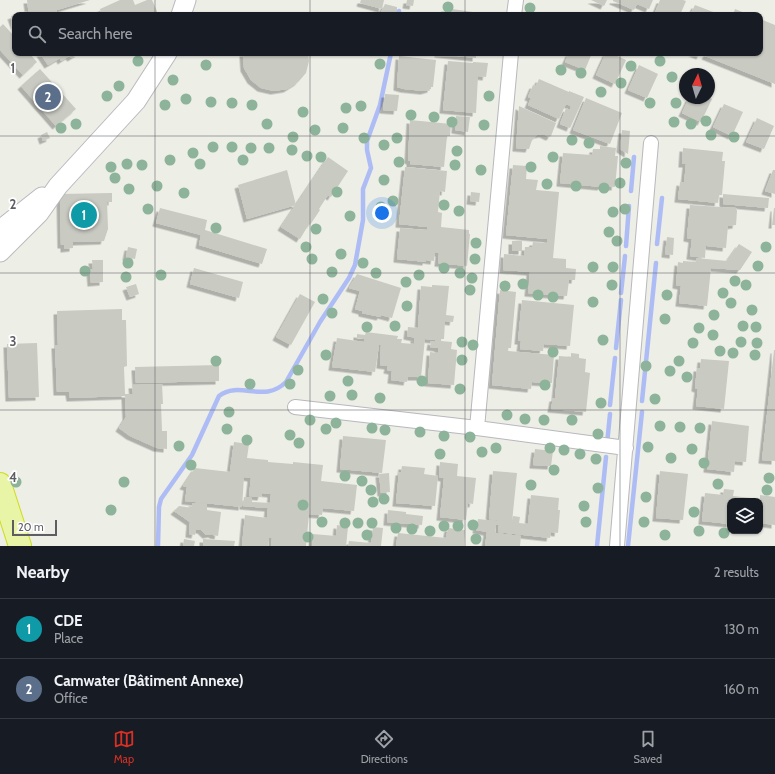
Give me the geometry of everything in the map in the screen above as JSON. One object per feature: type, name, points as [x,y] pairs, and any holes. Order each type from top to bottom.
[{"type":"highway","points":[[0,484],[20,546]]},
{"type":"main road","points":[[182,12],[186,0]]},
{"type":"main road","points":[[0,252],[39,213],[58,186],[136,101],[165,56]]},
{"type":"main road","points":[[0,230],[58,186]]},
{"type":"street","points":[[514,12],[516,0]]},
{"type":"street","points":[[477,428],[511,56]]},
{"type":"street","points":[[617,546],[651,143]]},
{"type":"street","points":[[295,407],[477,428],[626,448]]},
{"type":"building","points":[[27,0],[90,0],[57,10],[57,12],[29,12]]},
{"type":"building","points":[[120,0],[133,0],[135,5],[147,0],[152,0],[157,12],[101,12],[100,9]]},
{"type":"building","points":[[361,0],[384,0],[382,9],[360,3]]},
{"type":"building","points":[[407,0],[414,0],[413,6],[406,5]]},
{"type":"building","points":[[591,0],[607,0],[604,6]]},
{"type":"building","points":[[613,0],[653,0],[649,9],[637,4],[634,10]]},
{"type":"building","points":[[660,0],[686,1],[681,12],[655,12]]},
{"type":"building","points":[[385,4],[397,7],[397,12],[381,12]]},
{"type":"building","points":[[695,5],[713,12],[692,12]]},
{"type":"building","points":[[445,8],[473,12],[444,12]]},
{"type":"building","points":[[735,9],[742,12],[734,12]]},
{"type":"building","points":[[763,20],[775,25],[775,84],[705,56],[763,56]]},
{"type":"building","points":[[3,24],[12,34],[12,56],[32,56],[37,62],[23,75],[0,50],[0,27]]},
{"type":"building","points":[[42,56],[69,56],[61,61],[60,58],[48,65]]},
{"type":"building","points":[[243,56],[308,56],[309,61],[306,73],[298,82],[287,89],[274,91],[261,88],[251,80],[244,68]]},
{"type":"building","points":[[399,56],[436,60],[433,87],[424,91],[397,87]]},
{"type":"building","points":[[457,56],[476,56],[476,58]]},
{"type":"building","points":[[568,56],[591,56],[585,70],[565,62]]},
{"type":"building","points":[[605,56],[617,56],[626,60],[615,84],[596,75]]},
{"type":"building","points":[[448,61],[488,63],[486,77],[478,76],[476,113],[443,110]]},
{"type":"building","points":[[639,65],[658,74],[647,98],[628,90]]},
{"type":"building","points":[[40,69],[76,109],[56,126],[21,86]]},
{"type":"building","points":[[539,79],[584,97],[570,128],[560,124],[566,108],[570,110],[571,106],[566,104],[559,119],[528,105],[531,98],[528,97],[533,85],[536,86]]},
{"type":"building","points":[[385,94],[399,95],[397,111],[383,110]]},
{"type":"building","points":[[586,98],[622,113],[610,144],[573,130]]},
{"type":"building","points":[[686,104],[710,104],[701,122],[682,113]]},
{"type":"building","points":[[724,104],[743,112],[732,136],[713,127]]},
{"type":"building","points":[[519,106],[556,123],[551,136],[549,137],[543,134],[537,135],[532,140],[529,149],[516,148]]},
{"type":"building","points":[[456,116],[470,117],[468,132],[455,130]]},
{"type":"building","points":[[757,118],[774,126],[764,149],[746,142]]},
{"type":"building","points":[[410,120],[451,124],[450,136],[447,136],[444,167],[410,164],[410,161],[408,160]]},
{"type":"building","points":[[622,130],[630,131],[628,154],[620,149]]},
{"type":"building","points":[[47,132],[50,138],[43,141],[41,135]]},
{"type":"building","points":[[600,146],[616,148],[615,156],[618,156],[615,187],[560,183],[563,153],[592,155],[593,149],[600,149]]},
{"type":"building","points":[[683,148],[723,152],[722,161],[725,161],[722,195],[719,195],[718,203],[678,199],[680,182],[684,183],[686,164],[682,164]]},
{"type":"building","points":[[328,157],[348,171],[331,197],[328,195],[319,209],[320,210],[300,239],[281,227]]},
{"type":"building","points":[[513,165],[527,166],[526,179],[538,180],[536,190],[559,192],[553,258],[566,259],[566,268],[576,269],[575,280],[569,280],[567,296],[528,293],[530,272],[503,270],[504,254],[524,256],[525,247],[532,247],[533,242],[547,243],[547,239],[506,235]]},
{"type":"building","points":[[405,167],[447,171],[445,192],[440,191],[438,212],[442,213],[441,227],[469,230],[470,234],[467,266],[438,263],[439,253],[435,252],[434,261],[426,260],[426,262],[397,259],[400,228],[427,230],[427,227],[399,224]]},
{"type":"building","points":[[287,170],[296,205],[247,219],[238,185]]},
{"type":"building","points":[[773,170],[775,170],[775,194],[765,191]]},
{"type":"building","points":[[471,192],[480,193],[479,202],[470,201]]},
{"type":"building","points":[[112,193],[112,202],[107,202],[108,229],[104,241],[73,242],[73,248],[64,249],[64,245],[61,245],[60,194]]},
{"type":"building","points":[[723,194],[769,198],[768,208],[723,204]]},
{"type":"building","points":[[690,205],[736,208],[736,225],[728,226],[726,248],[707,246],[706,243],[705,258],[690,256],[692,239],[687,238]]},
{"type":"building","points":[[160,208],[207,220],[205,230],[267,249],[262,264],[199,245],[201,235],[156,223]]},
{"type":"building","points":[[774,208],[775,225],[772,225]]},
{"type":"building","points":[[667,237],[674,238],[673,255],[665,254]]},
{"type":"building","points":[[512,241],[522,241],[522,251],[512,251]]},
{"type":"building","points":[[739,244],[752,252],[740,270],[711,268],[707,306],[679,303],[681,286],[676,285],[678,262],[696,262],[696,258],[727,261]]},
{"type":"building","points":[[128,247],[137,249],[135,259],[126,257]]},
{"type":"building","points":[[92,260],[103,260],[103,282],[91,283],[90,269],[93,269]]},
{"type":"building","points":[[194,268],[243,282],[239,298],[190,284]]},
{"type":"building","points":[[357,274],[401,288],[392,318],[362,313],[362,311],[355,309],[360,291],[349,288]]},
{"type":"building","points":[[136,284],[139,294],[130,297],[126,287]]},
{"type":"building","points":[[432,285],[449,286],[446,315],[454,316],[453,322],[445,321],[444,339],[441,339],[441,341],[452,342],[451,349],[457,350],[454,385],[428,383],[430,352],[438,353],[438,348],[430,347],[431,341],[435,342],[435,340],[407,336],[408,327],[418,328],[421,286],[432,287]]},
{"type":"building","points":[[500,290],[516,292],[511,348],[508,348],[508,351],[554,355],[552,383],[532,382],[531,389],[492,385]]},
{"type":"building","points":[[300,294],[315,302],[291,345],[276,337]]},
{"type":"building","points":[[522,300],[574,305],[570,346],[544,344],[543,351],[520,349],[521,341],[518,341]]},
{"type":"building","points":[[122,309],[122,320],[126,320],[127,366],[124,367],[125,394],[133,394],[132,385],[162,384],[162,431],[167,431],[167,449],[157,448],[130,436],[119,428],[126,417],[125,396],[70,398],[69,392],[57,392],[55,345],[58,345],[57,311]]},
{"type":"building","points":[[366,332],[398,336],[397,339],[402,339],[401,343],[414,344],[414,338],[425,339],[421,377],[408,377],[407,382],[391,380],[392,371],[387,370],[388,366],[380,365],[381,345],[379,345],[375,372],[332,367],[337,338],[364,342],[365,339],[357,338],[357,334],[365,335]]},
{"type":"building","points":[[37,343],[39,397],[9,398],[7,344]]},
{"type":"building","points":[[775,350],[775,461],[762,460]]},
{"type":"building","points":[[571,353],[579,354],[579,358],[586,359],[585,372],[590,373],[586,412],[551,409],[553,398],[555,398],[559,356],[571,357]]},
{"type":"building","points":[[701,359],[729,361],[724,409],[696,406],[698,389],[695,388],[697,368],[700,368]]},
{"type":"building","points":[[219,365],[219,381],[136,383],[135,367]]},
{"type":"building","points":[[712,421],[749,426],[746,462],[735,461],[734,472],[707,469]]},
{"type":"building","points":[[343,436],[386,440],[382,473],[340,469]]},
{"type":"building","points":[[234,442],[249,444],[247,458],[268,460],[268,462],[293,464],[293,462],[323,465],[321,481],[357,485],[354,511],[323,508],[322,515],[309,514],[306,546],[271,546],[272,538],[269,538],[268,546],[242,546],[245,515],[267,518],[268,508],[243,506],[244,497],[252,498],[252,502],[270,503],[271,494],[262,493],[261,497],[249,496],[251,478],[244,477],[242,507],[185,501],[187,487],[183,486],[195,468],[230,472]]},
{"type":"building","points":[[535,449],[553,451],[551,466],[533,465]]},
{"type":"building","points":[[440,462],[458,464],[457,476],[476,478],[473,504],[468,503],[466,520],[440,517],[444,478],[439,477]]},
{"type":"building","points":[[402,466],[425,468],[424,474],[438,476],[435,506],[396,503],[399,472],[401,472]]},
{"type":"building","points":[[493,471],[517,473],[512,522],[513,516],[520,517],[519,523],[528,524],[531,495],[559,498],[558,510],[560,510],[558,533],[551,532],[550,538],[498,532],[499,525],[496,525],[495,533],[521,536],[520,546],[485,546],[487,532],[476,530],[478,519],[497,521],[489,519]]},
{"type":"building","points":[[660,471],[688,474],[683,520],[656,518]]},
{"type":"building","points":[[389,473],[390,492],[381,493],[379,474]]},
{"type":"building","points":[[724,489],[734,490],[733,496],[751,498],[727,498],[727,524],[702,521],[705,493],[723,495]]},
{"type":"building","points":[[760,495],[775,497],[775,525],[763,523],[763,498],[760,498]]},
{"type":"building","points":[[192,503],[207,504],[207,510],[221,512],[218,536],[212,534],[206,535],[201,530],[196,530],[195,535],[189,534],[190,522],[174,511],[179,506],[192,508]]},
{"type":"building","points":[[388,510],[423,516],[422,525],[387,522]]},
{"type":"building","points":[[337,525],[348,527],[346,546],[312,546],[313,534],[336,536]]},
{"type":"building","points":[[373,527],[383,528],[381,546],[348,546],[349,541],[371,543]]},
{"type":"building","points":[[448,528],[465,530],[464,546],[396,546],[398,533],[446,538]]},
{"type":"building","points":[[184,539],[195,541],[194,546],[183,546]]},
{"type":"building","points":[[203,539],[235,541],[234,546],[203,546]]},
{"type":"waterway","points":[[158,546],[159,507],[161,499],[192,455],[219,396],[235,390],[261,392],[269,391],[278,388],[286,382],[320,322],[349,278],[355,265],[363,220],[363,189],[371,168],[367,150],[367,141],[380,105],[390,56]]},
{"type":"waterway","points":[[631,191],[634,157]]},
{"type":"waterway","points":[[657,244],[662,198]]},
{"type":"waterway","points":[[626,246],[629,206]]},
{"type":"waterway","points":[[621,293],[625,256]]},
{"type":"waterway","points":[[642,401],[656,263]]},
{"type":"waterway","points":[[616,348],[621,300]]},
{"type":"waterway","points":[[610,405],[615,358]]},
{"type":"waterway","points":[[628,546],[642,412]]},
{"type":"waterway","points":[[607,444],[610,414]]},
{"type":"waterway","points":[[597,546],[606,457]]},
{"type":"place","name":"Camwater (Bâtiment Annexe)","points":[[48,97]]},
{"type":"place","name":"CDE","points":[[84,215]]}]
